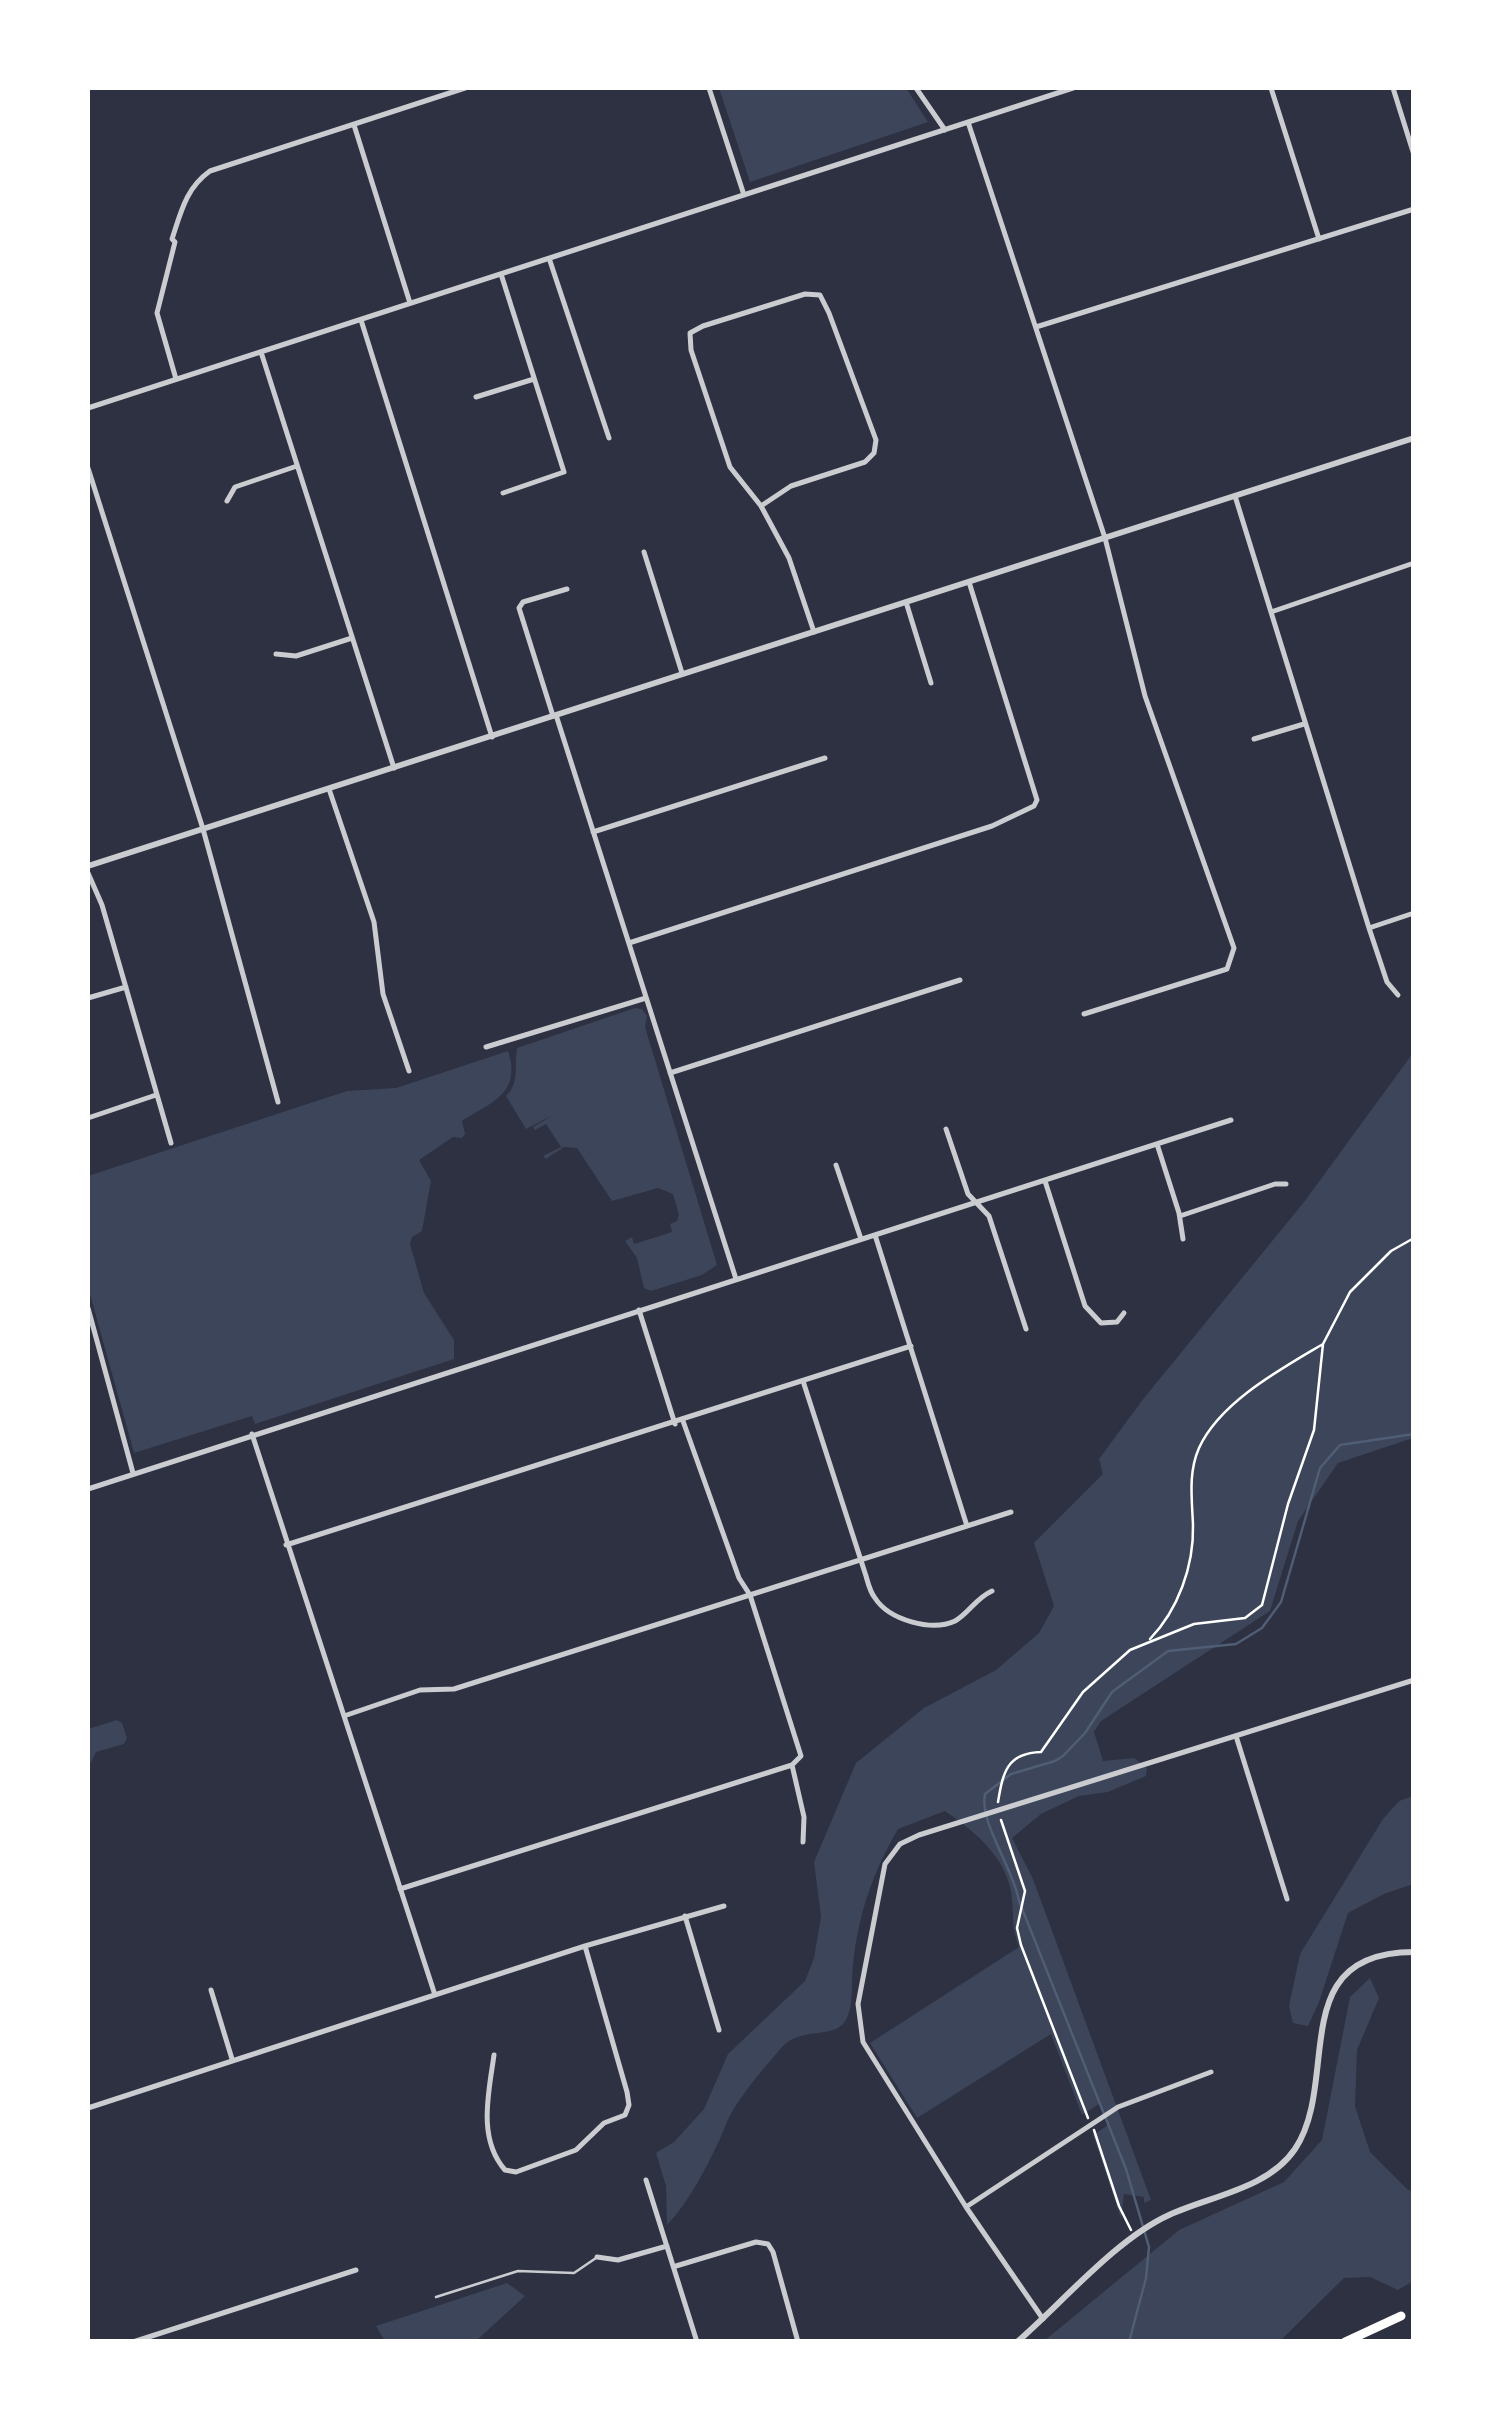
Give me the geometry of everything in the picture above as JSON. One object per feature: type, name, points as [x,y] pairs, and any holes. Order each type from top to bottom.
[{"type":"highway","points":[[1364,2342],[1414,2308]]},
{"type":"highway","points":[[1346,2342],[1401,2316]]},
{"type":"street","points":[[176,379],[157,313],[175,242],[172,239],[186,196],[210,171],[464,88]]},
{"type":"street","points":[[709,88],[744,194]]},
{"type":"street","points":[[916,88],[945,130]]},
{"type":"street","points":[[88,408],[1073,88]]},
{"type":"street","points":[[1271,88],[1319,239]]},
{"type":"street","points":[[1393,88],[1414,155]]},
{"type":"street","points":[[968,122],[1105,538],[1146,696],[1234,948],[1228,969],[1084,1014]]},
{"type":"street","points":[[354,124],[410,303]]},
{"type":"street","points":[[1036,327],[1414,209]]},
{"type":"street","points":[[549,258],[608,438]]},
{"type":"street","points":[[500,274],[564,472],[503,494]]},
{"type":"street","points":[[761,506],[791,486],[865,462],[874,453],[876,440],[820,294],[805,294],[703,326],[690,334],[690,350],[730,467],[761,506],[790,558],[814,632]]},
{"type":"street","points":[[361,319],[492,736]]},
{"type":"street","points":[[261,352],[394,768]]},
{"type":"street","points":[[476,398],[534,379]]},
{"type":"street","points":[[171,1143],[102,904],[88,869],[1414,438]]},
{"type":"street","points":[[226,501],[236,486],[298,466]]},
{"type":"street","points":[[88,468],[203,829],[278,1102]]},
{"type":"street","points":[[1234,496],[1369,928],[1387,982],[1398,996]]},
{"type":"street","points":[[644,552],[682,674]]},
{"type":"street","points":[[1270,612],[1414,564]]},
{"type":"street","points":[[629,943],[992,826],[1034,806],[1038,800],[968,582]]},
{"type":"street","points":[[568,588],[524,602],[520,608],[736,1279]]},
{"type":"street","points":[[906,602],[931,683]]},
{"type":"street","points":[[276,654],[296,656],[352,638]]},
{"type":"street","points":[[1254,739],[1305,724]]},
{"type":"street","points":[[594,832],[824,758]]},
{"type":"street","points":[[330,789],[374,922],[383,994],[408,1071]]},
{"type":"street","points":[[1369,928],[1414,914]]},
{"type":"street","points":[[670,1073],[960,980]]},
{"type":"street","points":[[88,998],[126,987]]},
{"type":"street","points":[[486,1047],[646,998]]},
{"type":"street","points":[[88,1118],[157,1095]]},
{"type":"street","points":[[88,1489],[1231,1120]]},
{"type":"street","points":[[946,1128],[968,1194],[988,1216],[1026,1329]]},
{"type":"street","points":[[1156,1144],[1180,1216],[1183,1239]]},
{"type":"street","points":[[836,1165],[861,1240]]},
{"type":"street","points":[[1045,1180],[1085,1306],[1101,1323],[1117,1322],[1124,1313]]},
{"type":"street","points":[[1180,1216],[1286,1184]]},
{"type":"street","points":[[875,1235],[968,1526]]},
{"type":"street","points":[[88,1308],[133,1473]]},
{"type":"street","points":[[639,1310],[674,1424]]},
{"type":"street","points":[[286,1545],[911,1346]]},
{"type":"street","points":[[803,1381],[860,1560],[878,1602],[896,1615],[939,1626],[954,1621],[992,1591]]},
{"type":"street","points":[[400,1889],[792,1764],[801,1756],[750,1595],[739,1578],[683,1421]]},
{"type":"street","points":[[252,1434],[434,1994]]},
{"type":"street","points":[[344,1716],[420,1690],[454,1688],[1010,1512]]},
{"type":"street","points":[[1043,2320],[862,2042],[858,2004],[884,1864],[890,1853],[920,1835],[1414,1680]]},
{"type":"street","points":[[1236,1736],[1286,1899]]},
{"type":"street","points":[[792,1764],[804,1818],[803,1842]]},
{"type":"street","points":[[88,2108],[585,1946],[724,1906]]},
{"type":"street","points":[[685,1916],[718,2030]]},
{"type":"street","points":[[494,2055],[487,2126],[497,2160],[505,2170],[516,2172],[576,2150],[604,2123],[625,2115],[627,2092],[585,1946]]},
{"type":"street","points":[[1017,2342],[1134,2236],[1166,2216],[1260,2180],[1281,2166],[1297,2147],[1308,2116],[1324,2022],[1341,1980],[1361,1960],[1375,1954],[1414,1952]]},
{"type":"street","points":[[211,1990],[233,2060]]},
{"type":"street","points":[[966,2207],[1118,2107],[1211,2072]]},
{"type":"street","points":[[646,2180],[697,2342]]},
{"type":"street","points":[[676,2266],[756,2242],[765,2243],[774,2252],[798,2342]]},
{"type":"street","points":[[597,2257],[618,2260],[666,2246]]},
{"type":"street","points":[[133,2342],[356,2270]]},
{"type":"lane","points":[[436,2296],[518,2270],[574,2273],[597,2257]]},
{"type":"path","points":[[1134,2236],[1119,2206],[1108,2165],[1034,1985],[1018,1936],[1025,1891],[996,1811],[998,1797],[1010,1762],[1018,1755],[1041,1752],[1083,1692],[1120,1656],[1149,1640],[1194,1624],[1245,1618],[1262,1605],[1288,1504],[1311,1443],[1323,1344],[1350,1292],[1399,1244],[1414,1238]]},
{"type":"path","points":[[1149,1640],[1166,1622],[1188,1566],[1193,1529],[1192,1469],[1199,1448],[1210,1431],[1252,1389],[1323,1344]]},
{"type":"shaded area","points":[[719,88],[906,88],[928,122],[750,182]]},
{"type":"shaded area","points":[[635,1008],[642,1009],[647,1016],[645,1027],[717,1265],[702,1275],[651,1291],[644,1288],[637,1258],[625,1241],[632,1237],[634,1244],[672,1232],[670,1224],[679,1215],[673,1194],[658,1188],[612,1201],[577,1148],[564,1147],[546,1159],[543,1156],[561,1147],[546,1124],[535,1130],[533,1127],[553,1115],[526,1129],[506,1096],[515,1079],[517,1048]]},
{"type":"shaded area","points":[[508,1051],[511,1077],[502,1095],[462,1121],[462,1138],[453,1137],[419,1160],[431,1181],[422,1231],[412,1237],[410,1244],[424,1293],[454,1340],[454,1359],[255,1424],[252,1416],[134,1453],[88,1287],[88,1176],[347,1091],[396,1088]]},
{"type":"shaded area","points":[[1413,1053],[1413,1438],[1338,1463],[1298,1521],[1270,1611],[1101,1721],[1094,1732],[1103,1761],[1134,1758],[1147,1768],[1146,1776],[1108,1792],[1079,1796],[1041,1814],[1012,1838],[1033,1879],[1151,2200],[1144,2203],[1144,2197],[1124,2194],[1121,2218],[1093,2135],[1108,2125],[1099,2104],[1082,2115],[1051,2034],[917,2118],[870,2043],[1019,1947],[1011,1891],[1002,1866],[976,1835],[945,1811],[898,1829],[881,1861],[859,1929],[847,2018],[835,2029],[799,2036],[782,2047],[735,2107],[696,2185],[667,2225],[666,2186],[656,2153],[674,2142],[704,2109],[728,2054],[805,1981],[814,1958],[821,1917],[814,1862],[856,1763],[924,1708],[996,1670],[1039,1633],[1054,1606],[1034,1543],[1103,1474],[1099,1459],[1304,1202]]},
{"type":"shaded area","points":[[117,1720],[127,1738],[124,1744],[96,1752],[88,1768],[88,1729]]},
{"type":"shaded area","points":[[1413,1796],[1413,1884],[1348,1913],[1308,2026],[1293,2023],[1289,2006],[1300,1954],[1383,1819],[1399,1801]]},
{"type":"shaded area","points":[[1370,1978],[1379,1998],[1357,2050],[1355,2106],[1370,2152],[1413,2191],[1413,2281],[1398,2290],[1370,2277],[1344,2278],[1280,2341],[1044,2341],[1179,2230],[1284,2182],[1322,2140],[1350,1997]]},
{"type":"shaded area","points":[[507,2283],[525,2296],[476,2341],[385,2341],[376,2326]]},
{"type":"waterway","points":[[1129,2342],[1146,2278],[1149,2247],[1126,2169],[992,1832],[984,1806],[985,1794],[1011,1774],[1063,1756],[1085,1733],[1112,1692],[1168,1651],[1236,1644],[1262,1628],[1281,1602],[1320,1468],[1340,1445],[1414,1434]]}]
